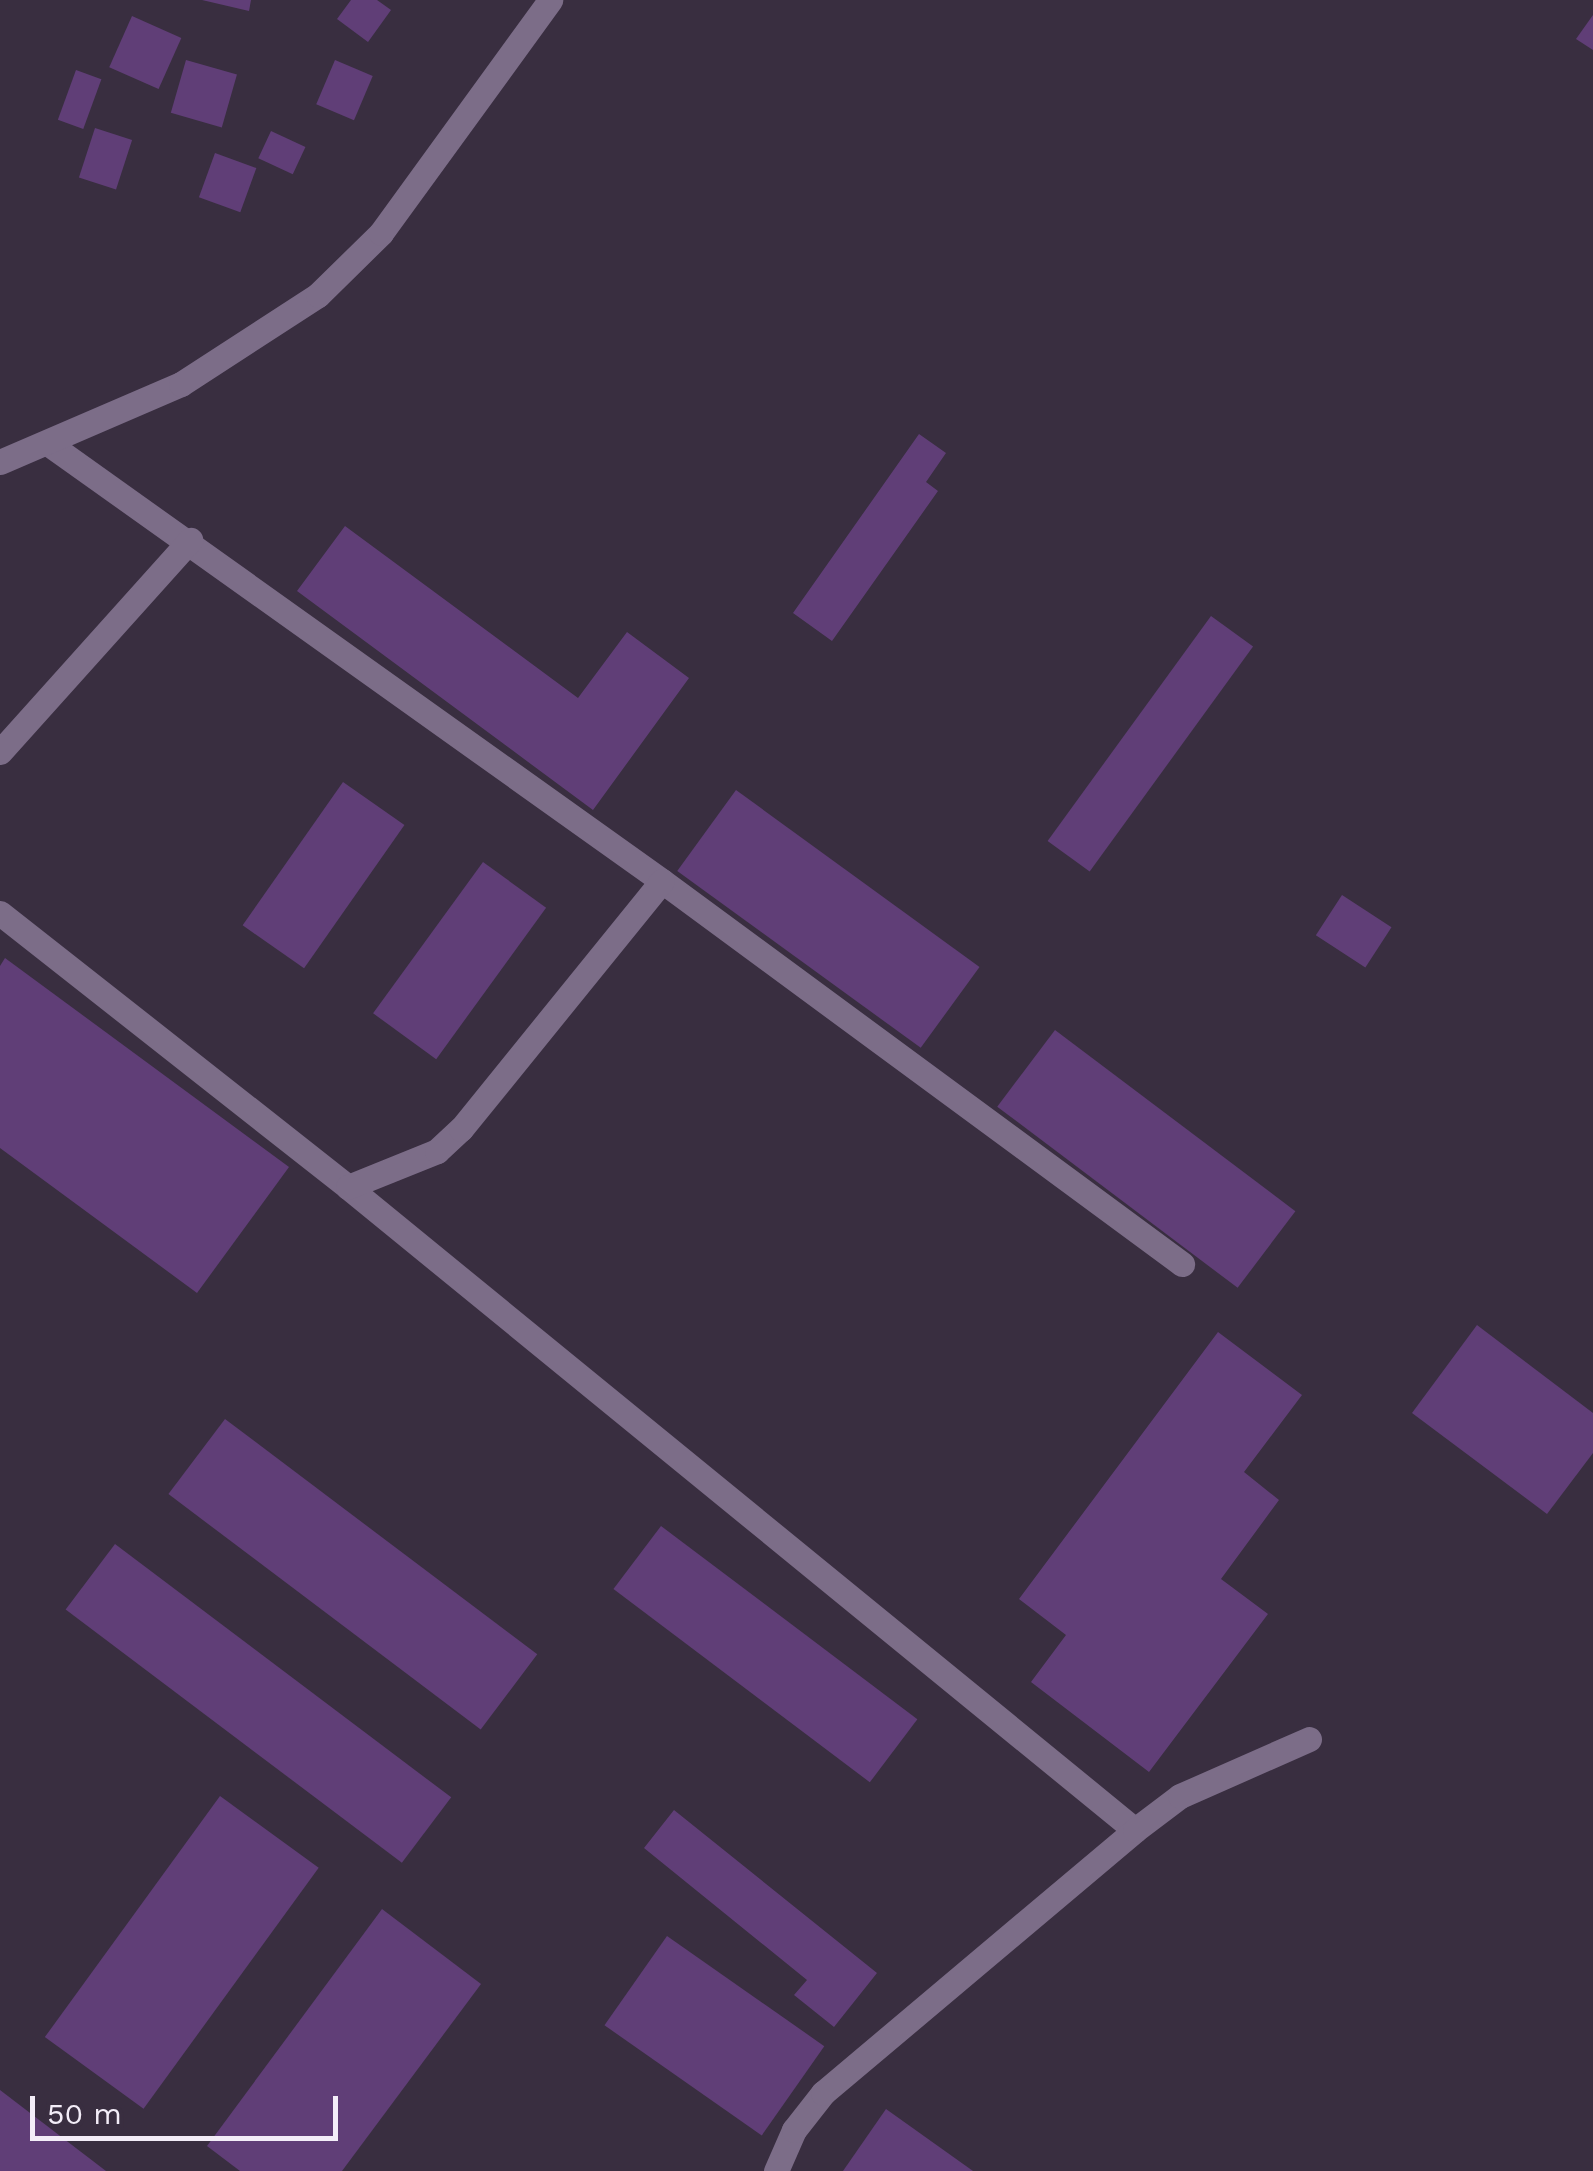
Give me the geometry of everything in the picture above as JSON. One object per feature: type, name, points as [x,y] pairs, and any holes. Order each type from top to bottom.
[{"type":"street","points":[[0,462],[181,384],[318,296],[382,232],[550,0]]},
{"type":"street","points":[[49,444],[190,540],[662,881],[1182,1264]]},
{"type":"street","points":[[0,752],[190,540]]},
{"type":"street","points":[[348,1186],[437,1150],[461,1129],[662,881]]},
{"type":"street","points":[[0,913],[348,1186],[1135,1830]]},
{"type":"street","points":[[776,2171],[794,2130],[823,2093],[1135,1830],[1180,1796],[1309,1738]]},
{"type":"building","points":[[202,0],[251,0],[249,11]]},
{"type":"building","points":[[351,0],[377,0],[391,10],[368,42],[337,19]]},
{"type":"building","points":[[1593,15],[1593,50],[1576,39]]},
{"type":"building","points":[[132,16],[181,38],[159,89],[109,67]]},
{"type":"building","points":[[186,60],[237,75],[222,127],[171,113]]},
{"type":"building","points":[[335,60],[373,76],[354,120],[316,104]]},
{"type":"building","points":[[76,70],[101,79],[83,129],[58,120]]},
{"type":"building","points":[[95,128],[132,140],[116,190],[79,177]]},
{"type":"building","points":[[271,131],[305,147],[293,174],[258,158]]},
{"type":"building","points":[[215,153],[256,168],[240,212],[199,197]]},
{"type":"building","points":[[919,434],[946,453],[926,482],[938,491],[832,641],[793,613]]},
{"type":"building","points":[[345,526],[578,698],[627,632],[689,678],[593,810],[297,591]]},
{"type":"building","points":[[1211,616],[1253,647],[1090,871],[1048,841]]},
{"type":"building","points":[[343,782],[404,825],[304,968],[243,925]]},
{"type":"building","points":[[736,790],[980,967],[921,1048],[677,871]]},
{"type":"building","points":[[483,862],[546,908],[436,1059],[373,1013]]},
{"type":"building","points":[[1342,895],[1391,927],[1365,967],[1316,935]]},
{"type":"building","points":[[5,958],[289,1167],[197,1293],[0,1148],[0,966]]},
{"type":"building","points":[[1055,1030],[1295,1211],[1238,1288],[997,1107]]},
{"type":"building","points":[[1477,1325],[1593,1413],[1593,1453],[1547,1514],[1412,1413]]},
{"type":"building","points":[[1218,1332],[1302,1395],[1244,1472],[1279,1500],[1221,1579],[1268,1614],[1149,1772],[1031,1682],[1066,1635],[1019,1599]]},
{"type":"building","points":[[225,1419],[537,1654],[481,1729],[168,1494]]},
{"type":"building","points":[[661,1526],[917,1719],[870,1782],[613,1589]]},
{"type":"building","points":[[115,1544],[451,1797],[402,1863],[66,1609]]},
{"type":"building","points":[[220,1796],[319,1868],[144,2109],[45,2037]]},
{"type":"building","points":[[674,1810],[877,1973],[834,2027],[794,1995],[807,1980],[644,1848]]},
{"type":"building","points":[[382,1909],[481,1984],[342,2171],[240,2171],[207,2146]]},
{"type":"building","points":[[667,1936],[824,2046],[762,2135],[604,2025]]},
{"type":"building","points":[[0,2090],[106,2171],[0,2171]]},
{"type":"building","points":[[886,2109],[973,2171],[843,2171]]}]
